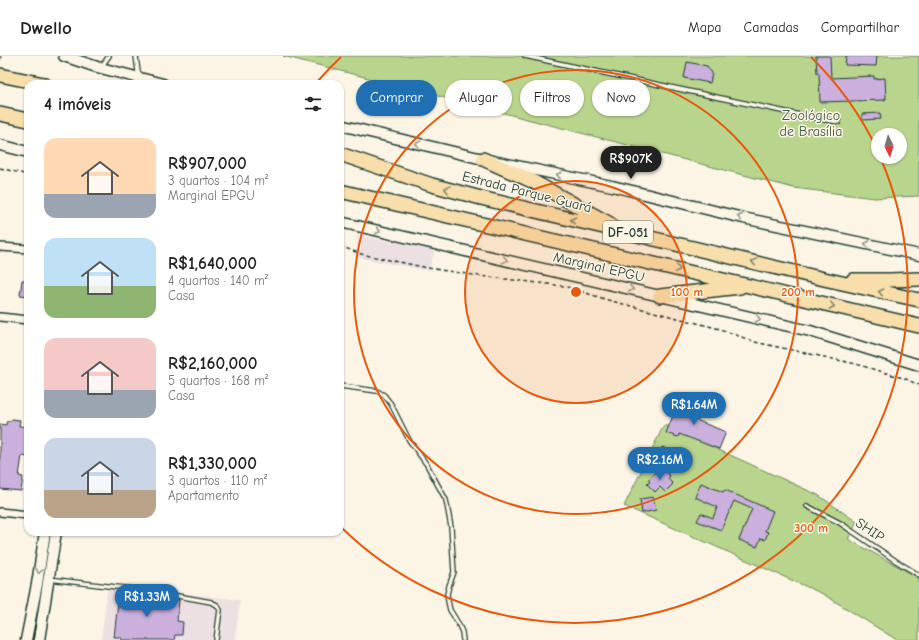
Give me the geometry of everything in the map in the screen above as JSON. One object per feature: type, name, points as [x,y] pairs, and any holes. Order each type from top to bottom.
[{"type":"highway","points":[[0,75],[24,80]]},
{"type":"highway","points":[[0,114],[24,119]]},
{"type":"highway","name":"Estrada Parque Guará","points":[[344,155],[432,185],[481,198],[919,300]]},
{"type":"highway","points":[[483,159],[532,181],[624,232]]},
{"type":"highway","name":"DF-051","points":[[344,192],[919,326]]},
{"type":"highway","points":[[824,279],[919,279]]},
{"type":"highway","points":[[660,296],[749,286]]},
{"type":"street","points":[[64,56],[144,80]]},
{"type":"street","points":[[344,126],[483,159],[612,186],[743,218],[919,255]]},
{"type":"street","points":[[0,145],[24,151]]},
{"type":"street","name":"Marginal EPGU","points":[[344,223],[810,331],[919,365]]},
{"type":"street","points":[[0,247],[24,249]]},
{"type":"street","points":[[1,317],[24,320]]},
{"type":"street","points":[[0,512],[24,515]]},
{"type":"street","points":[[26,640],[44,536]]},
{"type":"street","points":[[39,640],[55,536]]},
{"type":"lane","points":[[97,67],[104,63],[109,56]]},
{"type":"lane","points":[[136,56],[138,72],[144,80]]},
{"type":"lane","points":[[525,56],[814,118],[839,122]]},
{"type":"lane","points":[[344,387],[376,391],[384,395],[391,404],[409,440],[427,465],[446,500],[451,527],[454,572],[447,594],[450,610],[462,632],[463,640]]},
{"type":"lane","name":"SHIP","points":[[807,506],[840,523],[919,575]]},
{"type":"lane","points":[[49,579],[150,591],[217,604],[220,610],[216,640]]},
{"type":"path","points":[[0,60],[1,56]]},
{"type":"path","points":[[0,168],[24,174]]},
{"type":"path","points":[[344,248],[361,254],[428,268],[564,286],[608,300],[720,329],[755,342],[856,364],[906,379],[919,385]]},
{"type":"shaded area","points":[[357,235],[435,250],[429,271],[355,257]]},
{"type":"shaded area","points":[[108,584],[240,600],[235,640],[101,640]]},
{"type":"green space","name":"Zoológico de Brasília","points":[[283,56],[919,56],[919,196],[874,198],[794,188],[512,115],[512,80],[445,80],[445,98],[437,96],[437,80],[376,80]]},
{"type":"green space","points":[[664,425],[818,495],[857,522],[848,539],[919,578],[919,640],[897,640],[823,594],[624,506]]},
{"type":"building","points":[[816,56],[830,56],[831,78],[874,76],[874,79],[885,78],[886,99],[820,102],[819,73],[817,73]]},
{"type":"building","points":[[846,56],[877,56],[876,66],[845,65]]},
{"type":"building","points":[[687,62],[707,66],[712,73],[710,83],[684,78]]},
{"type":"building","points":[[880,113],[881,119],[862,120],[862,114]]},
{"type":"building","points":[[22,280],[24,280],[24,296],[20,295]]},
{"type":"building","points":[[681,396],[697,402],[691,418],[726,432],[719,449],[679,434],[678,437],[666,433]]},
{"type":"building","points":[[12,419],[20,420],[19,426],[24,427],[24,456],[22,456],[19,476],[23,477],[21,491],[0,489],[0,424],[6,425],[7,421],[11,421]]},
{"type":"building","points":[[662,447],[667,449],[666,452],[670,454],[664,465],[655,460],[658,451],[660,452]]},
{"type":"building","points":[[660,467],[670,476],[668,479],[673,484],[665,492],[660,487],[655,492],[647,484],[650,482],[648,480]]},
{"type":"building","points":[[701,483],[723,492],[725,490],[773,511],[765,531],[768,532],[765,540],[761,538],[757,547],[739,540],[752,509],[734,501],[721,530],[697,521],[701,513],[713,518],[717,507],[695,497]]},
{"type":"building","points":[[653,497],[656,510],[642,513],[640,499]]},
{"type":"building","points":[[119,593],[139,595],[150,594],[156,595],[160,598],[179,600],[177,621],[183,622],[182,635],[175,635],[174,640],[121,640],[121,637],[114,637]]}]
